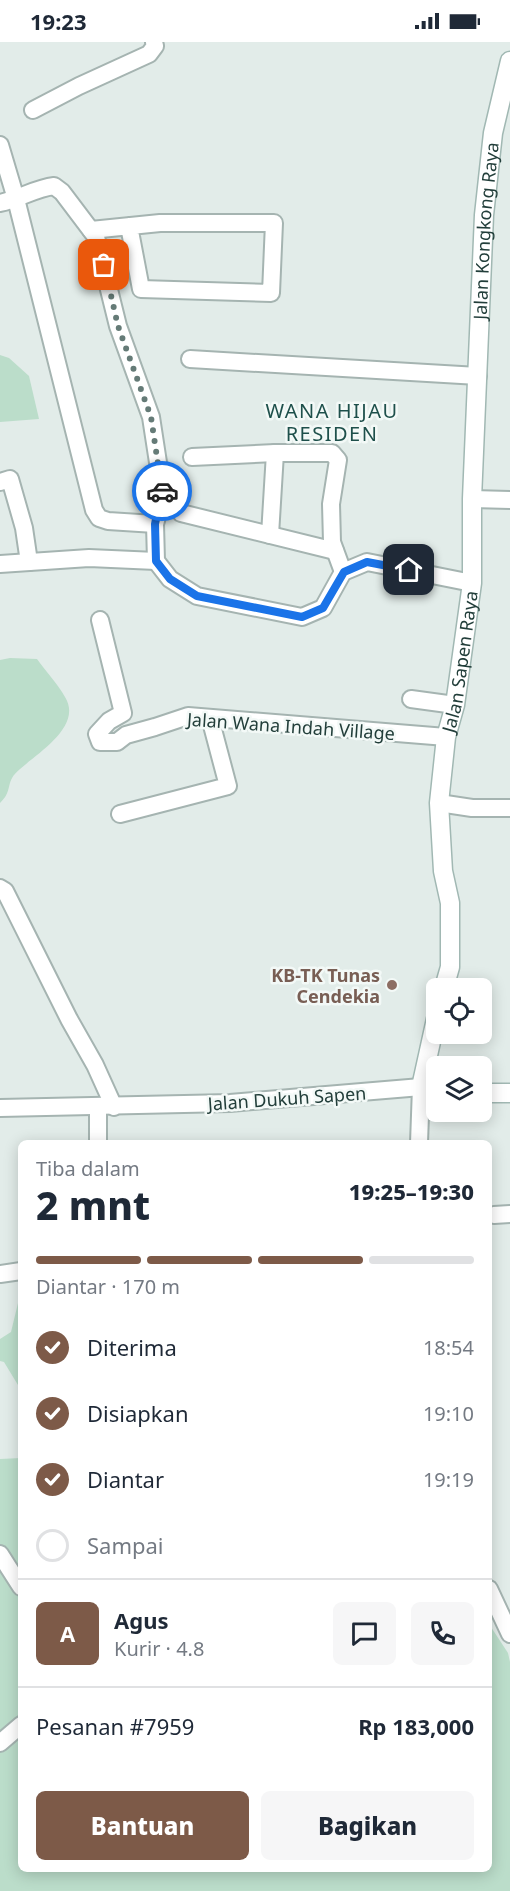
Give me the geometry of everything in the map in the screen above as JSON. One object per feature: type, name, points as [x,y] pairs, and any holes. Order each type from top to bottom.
[{"type":"street","points":[[33,110],[149,54],[155,46],[154,42]]},
{"type":"street","name":"Jalan Kongkong Raya","points":[[478,332],[484,215],[493,133],[510,61]]},
{"type":"street","points":[[0,145],[8,201],[94,510],[99,518],[108,521],[155,524]]},
{"type":"street","points":[[8,201],[45,187],[54,186],[62,192],[94,234],[118,326],[151,417],[163,495],[155,524],[156,561],[170,579],[197,596],[302,617],[323,608],[344,572],[367,562],[472,582]]},
{"type":"street","points":[[94,234],[129,226],[160,223],[274,223],[271,293],[141,289],[129,226]]},
{"type":"street","name":"Jalan Sapen Raya","points":[[447,978],[450,967],[450,903],[443,871],[439,803],[446,737],[455,705],[472,582],[472,499],[478,332]]},
{"type":"street","points":[[190,358],[478,376]]},
{"type":"street","points":[[192,457],[326,452],[336,456],[338,460],[331,504],[332,543],[344,572]]},
{"type":"street","points":[[270,535],[275,453]]},
{"type":"street","points":[[0,482],[10,479],[24,528],[28,562]]},
{"type":"street","points":[[472,499],[510,500]]},
{"type":"street","points":[[181,513],[335,551]]},
{"type":"street","points":[[0,564],[88,558],[156,561]]},
{"type":"street","name":"Jalan Wana Indah Village","points":[[100,620],[123,712],[97,734],[100,742],[117,742],[126,735],[188,716],[446,737]]},
{"type":"street","points":[[411,699],[455,705]]},
{"type":"street","points":[[120,814],[228,786],[210,718]]},
{"type":"street","points":[[439,803],[472,808],[510,808]]},
{"type":"street","points":[[0,888],[5,891],[69,1019],[95,1065],[106,1107],[99,1140]]},
{"type":"street","name":"Jalan Dukuh Sapen","points":[[0,1108],[230,1103],[426,1088]]},
{"type":"street","points":[[492,1093],[510,1093]]},
{"type":"street","points":[[419,1140],[426,1100]]},
{"type":"street","points":[[0,1274],[18,1271]]},
{"type":"street","points":[[0,1554],[18,1582]]},
{"type":"street","points":[[492,1595],[510,1634]]},
{"type":"street","points":[[0,1743],[18,1728]]},
{"type":"green space","points":[[0,355],[9,358],[29,376],[39,419],[0,422]]},
{"type":"green space","points":[[37,659],[62,692],[69,708],[68,718],[56,738],[15,774],[7,794],[0,803],[0,660]]},
{"type":"green space","points":[[18,1303],[18,1385],[4,1362],[0,1361],[0,1339],[11,1332]]},
{"type":"green space","points":[[18,1458],[18,1872],[492,1872],[492,1629],[508,1653],[510,1662],[510,1891],[0,1891],[0,1459]]},
{"type":"way so far","points":[[104,265],[118,326],[151,417],[162,491]]},
{"type":"place","name":"KB-TK Tunas Cendekia","points":[[392,985]]},
{"type":"district","name":"WANA HIJAU RESIDEN","points":[[332,422]]},
{"type":"route","points":[[162,491],[163,495],[155,524],[156,561],[170,579],[197,596],[302,617],[323,608],[344,572],[367,562],[409,570]]}]
